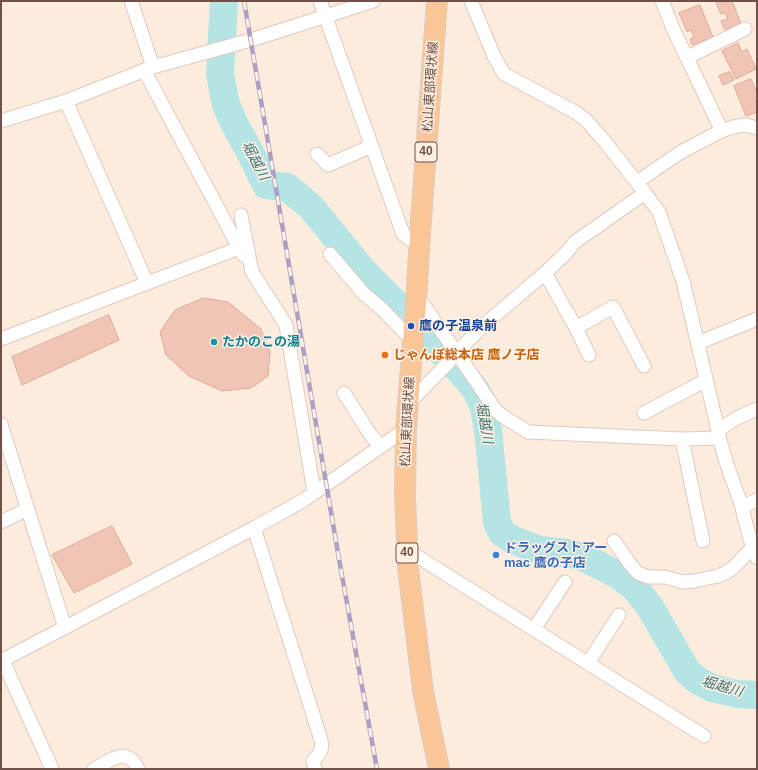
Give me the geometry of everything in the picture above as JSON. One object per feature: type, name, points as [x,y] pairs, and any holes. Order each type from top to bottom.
[{"type":"main road","name":"松山東部環状線","points":[[437,1],[406,429],[405,495],[408,568],[424,691],[439,769]]},
{"type":"street","points":[[131,1],[149,68],[239,248],[252,272],[286,325],[314,492]]},
{"type":"street","points":[[320,1],[404,234],[419,246]]},
{"type":"street","points":[[1,121],[66,101],[149,68],[230,46],[373,1]]},
{"type":"street","points":[[471,1],[494,56],[504,74],[575,112],[586,120],[606,143],[659,212],[682,281],[725,458],[742,507],[755,553],[727,572],[718,576],[683,582],[665,577],[648,577],[638,573],[614,541]]},
{"type":"street","points":[[662,1],[685,55],[722,131]]},
{"type":"street","points":[[685,55],[692,55],[745,29]]},
{"type":"street","points":[[66,101],[148,283]]},
{"type":"street","points":[[408,404],[485,324],[566,254],[575,242],[682,152],[732,127],[746,125],[757,129]]},
{"type":"street","points":[[317,154],[328,166],[372,146]]},
{"type":"street","points":[[241,215],[252,272]]},
{"type":"street","points":[[1,339],[239,248]]},
{"type":"street","points":[[330,254],[364,294],[413,337]]},
{"type":"street","points":[[545,273],[576,328],[589,355]]},
{"type":"street","points":[[416,299],[494,408],[500,415],[528,432],[682,439],[719,434],[736,418],[757,409]]},
{"type":"street","points":[[576,328],[613,307],[644,366]]},
{"type":"street","points":[[698,343],[757,319]]},
{"type":"street","points":[[644,414],[706,380]]},
{"type":"street","points":[[344,394],[370,434],[380,446]]},
{"type":"street","points":[[1,424],[65,628]]},
{"type":"street","points":[[52,769],[2,661],[304,500],[406,429]]},
{"type":"street","points":[[682,439],[703,541]]},
{"type":"street","points":[[742,507],[757,500]]},
{"type":"street","points":[[1,522],[28,509]]},
{"type":"street","points":[[254,528],[321,740],[322,747],[320,754],[313,761],[315,769]]},
{"type":"street","points":[[407,550],[704,736]]},
{"type":"street","points":[[534,629],[565,582]]},
{"type":"street","points":[[588,663],[619,614]]},
{"type":"street","points":[[94,769],[118,756],[124,756],[131,759],[136,764],[138,769]]},
{"type":"building","points":[[716,1],[732,1],[741,24],[725,30],[721,21],[728,19],[725,13],[721,14]]},
{"type":"building","points":[[700,5],[713,37],[692,45],[690,39],[694,38],[691,30],[687,32],[679,13]]},
{"type":"building","points":[[738,43],[742,52],[747,49],[756,69],[736,79],[722,51]]},
{"type":"building","points":[[730,72],[734,80],[723,85],[719,76]]},
{"type":"building","points":[[751,79],[757,93],[757,100],[755,101],[757,104],[757,112],[746,116],[734,86]]},
{"type":"building","name":"たかのこの湯","points":[[204,298],[228,302],[261,329],[270,352],[268,376],[251,388],[222,391],[189,376],[166,355],[160,332],[175,310]]},
{"type":"building","points":[[109,315],[119,340],[22,385],[12,357]]},
{"type":"building","points":[[112,526],[132,564],[74,593],[52,555]]},
{"type":"waterway","name":"堀越川","points":[[224,1],[220,74],[226,105],[266,185],[287,187],[311,207],[365,273],[459,370],[476,390],[484,407],[488,430],[497,522],[502,533],[513,540],[540,550],[567,553],[585,558],[618,575],[635,588],[650,607],[687,671],[697,680],[712,688],[737,694],[757,695]]},
{"type":"railway","points":[[244,1],[339,559],[377,769]]},
{"type":"place","name":"鷹の子温泉前","points":[[411,326]]},
{"type":"place","name":"たかのこの湯","points":[[214,342]]},
{"type":"place","name":"じゃんぼ総本店 鷹ノ子店","points":[[385,355]]},
{"type":"place","name":"ドラッグストアー mac 鷹の子店","points":[[496,555]]}]
